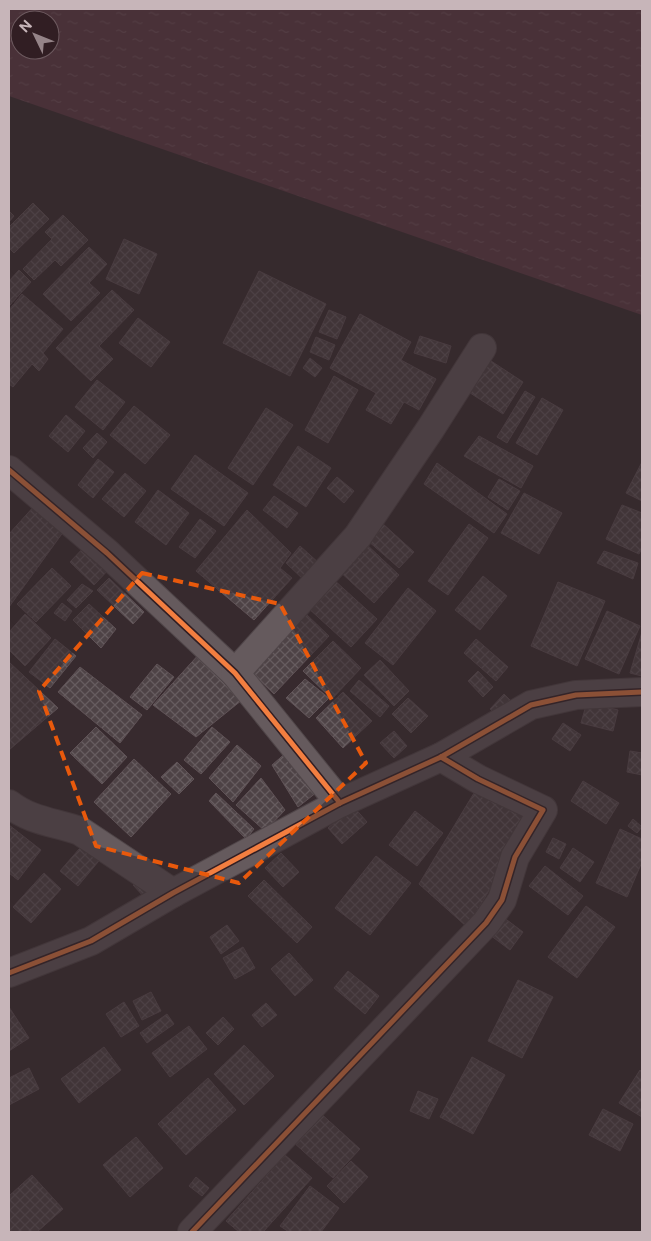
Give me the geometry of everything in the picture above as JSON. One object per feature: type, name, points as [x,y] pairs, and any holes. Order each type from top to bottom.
[{"type":"street","points":[[234,673],[358,536],[482,348]]},
{"type":"street","points":[[9,470],[107,553],[234,673],[340,803]]},
{"type":"street","points":[[9,973],[91,941],[173,893],[340,803],[441,756],[532,705],[576,695],[642,692]]},
{"type":"street","points":[[192,1232],[486,923],[502,900],[515,857],[543,810],[478,778],[441,756]]},
{"type":"street","points":[[9,804],[32,818],[80,831],[173,893]]},
{"type":"highlighted area","points":[[142,573],[280,604],[366,763],[239,883],[96,846],[39,691]]},
{"type":"water","points":[[9,9],[642,9],[642,315],[9,96]]},
{"type":"building","points":[[33,203],[49,219],[14,253],[9,248],[9,227]]},
{"type":"building","points":[[9,211],[14,216],[9,222]]},
{"type":"building","points":[[63,215],[88,240],[61,266],[55,260],[34,280],[23,269],[52,239],[45,232]]},
{"type":"building","points":[[124,239],[157,254],[139,294],[106,279]]},
{"type":"building","points":[[89,247],[107,264],[89,283],[100,293],[71,321],[43,294]]},
{"type":"building","points":[[19,270],[31,282],[9,306],[9,281]]},
{"type":"building","points":[[259,271],[326,304],[290,376],[223,343]]},
{"type":"building","points":[[112,290],[134,310],[99,346],[113,359],[91,381],[56,348]]},
{"type":"building","points":[[22,294],[63,329],[43,353],[48,359],[39,371],[32,364],[13,387],[9,384],[9,310]]},
{"type":"building","points":[[329,310],[346,317],[337,339],[319,332]]},
{"type":"building","points":[[360,314],[411,342],[401,360],[436,379],[419,410],[404,402],[391,424],[366,410],[376,393],[330,368]]},
{"type":"building","points":[[138,318],[170,342],[151,367],[119,343]]},
{"type":"building","points":[[420,336],[451,346],[446,363],[414,353]]},
{"type":"building","points":[[316,337],[335,345],[329,360],[310,352]]},
{"type":"building","points":[[310,358],[322,368],[315,377],[303,368]]},
{"type":"building","points":[[488,359],[523,382],[503,414],[467,391]]},
{"type":"building","points":[[334,376],[358,390],[328,443],[305,430]]},
{"type":"building","points":[[97,380],[125,402],[103,430],[75,407]]},
{"type":"building","points":[[525,391],[535,397],[507,443],[497,437]]},
{"type":"building","points":[[542,398],[563,410],[537,455],[516,443]]},
{"type":"building","points":[[134,406],[170,435],[145,464],[110,435]]},
{"type":"building","points":[[266,408],[293,425],[253,485],[228,468]]},
{"type":"building","points":[[66,415],[85,431],[68,452],[49,436]]},
{"type":"building","points":[[97,433],[107,442],[93,458],[83,448]]},
{"type":"building","points":[[479,436],[533,466],[521,488],[464,456]]},
{"type":"building","points":[[298,446],[331,468],[306,507],[273,485]]},
{"type":"building","points":[[195,455],[248,493],[224,526],[171,489]]},
{"type":"building","points":[[98,459],[114,472],[93,498],[78,485]]},
{"type":"building","points":[[642,462],[642,501],[626,493]]},
{"type":"building","points":[[437,463],[507,514],[494,533],[424,484]]},
{"type":"building","points":[[125,473],[146,491],[124,517],[102,499]]},
{"type":"building","points":[[337,477],[354,491],[344,503],[327,488]]},
{"type":"building","points":[[499,479],[520,491],[508,510],[488,497]]},
{"type":"building","points":[[158,490],[189,513],[166,545],[135,522]]},
{"type":"building","points":[[524,493],[562,513],[539,554],[501,533]]},
{"type":"building","points":[[274,496],[298,513],[287,528],[263,510]]},
{"type":"building","points":[[36,504],[69,524],[9,607],[9,534]]},
{"type":"building","points":[[622,505],[642,513],[642,548],[639,554],[606,539]]},
{"type":"building","points":[[247,510],[291,553],[280,568],[292,578],[254,620],[196,571]]},
{"type":"building","points":[[200,519],[216,531],[195,558],[179,547]]},
{"type":"building","points":[[382,523],[414,552],[399,568],[367,540]]},
{"type":"building","points":[[469,524],[488,538],[448,595],[428,581]]},
{"type":"building","points":[[364,542],[399,575],[374,603],[337,569]]},
{"type":"building","points":[[87,544],[111,567],[94,585],[70,562]]},
{"type":"building","points":[[300,546],[320,564],[305,581],[286,563]]},
{"type":"building","points":[[604,551],[638,563],[633,579],[597,563]]},
{"type":"building","points":[[52,568],[71,586],[36,622],[17,604]]},
{"type":"building","points":[[483,576],[507,596],[480,630],[455,610]]},
{"type":"building","points":[[109,578],[144,612],[133,624],[97,590]]},
{"type":"building","points":[[333,579],[377,619],[351,647],[307,607]]},
{"type":"building","points":[[558,582],[605,601],[577,666],[531,646]]},
{"type":"building","points":[[82,584],[93,591],[76,608],[67,600]]},
{"type":"building","points":[[408,588],[436,611],[393,665],[365,643]]},
{"type":"building","points":[[62,603],[72,611],[65,621],[54,613]]},
{"type":"building","points":[[89,604],[116,629],[101,648],[73,620]]},
{"type":"building","points":[[607,611],[640,626],[619,674],[585,659]]},
{"type":"building","points":[[305,613],[329,636],[274,694],[250,671]]},
{"type":"building","points":[[25,614],[51,638],[25,666],[9,650],[9,632]]},
{"type":"building","points":[[642,632],[642,676],[630,673]]},
{"type":"building","points":[[55,639],[76,656],[50,688],[29,672]]},
{"type":"building","points":[[476,639],[508,667],[496,681],[464,653]]},
{"type":"building","points":[[333,641],[361,668],[332,699],[303,671]]},
{"type":"building","points":[[201,652],[242,700],[196,737],[153,705]]},
{"type":"building","points":[[380,660],[409,691],[394,706],[364,675]]},
{"type":"building","points":[[9,662],[58,708],[9,750]]},
{"type":"building","points":[[157,664],[174,677],[147,710],[130,697]]},
{"type":"building","points":[[80,667],[142,715],[120,743],[58,692]]},
{"type":"building","points":[[478,671],[493,687],[483,697],[468,681]]},
{"type":"building","points":[[305,679],[329,698],[309,718],[286,698]]},
{"type":"building","points":[[359,680],[389,706],[380,717],[350,691]]},
{"type":"building","points":[[343,692],[372,721],[343,748],[316,718]]},
{"type":"building","points":[[504,694],[515,705],[502,720],[490,709]]},
{"type":"building","points":[[408,698],[428,716],[411,733],[392,714]]},
{"type":"building","points":[[587,702],[618,710],[613,731],[581,723]]},
{"type":"building","points":[[563,723],[581,735],[570,751],[552,739]]},
{"type":"building","points":[[96,727],[127,757],[102,784],[70,753]]},
{"type":"building","points":[[212,727],[230,742],[201,774],[184,760]]},
{"type":"building","points":[[394,731],[407,746],[394,758],[380,743]]},
{"type":"building","points":[[237,745],[261,766],[233,802],[209,778]]},
{"type":"building","points":[[288,751],[317,792],[298,807],[272,765]]},
{"type":"building","points":[[630,751],[642,753],[642,775],[627,772]]},
{"type":"building","points":[[134,759],[171,794],[131,837],[94,802]]},
{"type":"building","points":[[177,762],[194,779],[179,794],[161,777]]},
{"type":"building","points":[[261,778],[285,810],[265,831],[236,805]]},
{"type":"building","points":[[583,781],[619,803],[606,824],[571,801]]},
{"type":"building","points":[[477,788],[532,820],[467,927],[419,884]]},
{"type":"building","points":[[216,793],[254,829],[246,839],[209,801]]},
{"type":"building","points":[[353,806],[367,822],[342,844],[328,828]]},
{"type":"building","points":[[415,811],[443,833],[417,866],[389,845]]},
{"type":"building","points":[[633,819],[642,827],[637,833],[628,826]]},
{"type":"building","points":[[9,825],[41,850],[18,880],[9,873]]},
{"type":"building","points":[[620,829],[642,839],[642,862],[627,897],[596,883]]},
{"type":"building","points":[[553,838],[566,844],[559,859],[546,852]]},
{"type":"building","points":[[86,841],[103,856],[78,886],[60,871]]},
{"type":"building","points":[[573,848],[594,862],[580,882],[560,868]]},
{"type":"building","points":[[281,853],[299,872],[283,887],[265,868]]},
{"type":"building","points":[[376,856],[411,883],[370,935],[335,908]]},
{"type":"building","points":[[545,866],[583,896],[568,915],[529,886]]},
{"type":"building","points":[[44,873],[61,889],[31,923],[13,907]]},
{"type":"building","points":[[139,879],[152,892],[145,898],[133,885]]},
{"type":"building","points":[[264,880],[312,927],[297,943],[248,896]]},
{"type":"building","points":[[586,906],[615,927],[577,978],[548,957]]},
{"type":"building","points":[[503,917],[523,932],[510,950],[490,935]]},
{"type":"building","points":[[227,925],[239,941],[221,954],[210,937]]},
{"type":"building","points":[[243,947],[255,968],[235,979],[223,958]]},
{"type":"building","points":[[289,953],[313,980],[295,996],[271,969]]},
{"type":"building","points":[[348,971],[379,996],[365,1014],[334,988]]},
{"type":"building","points":[[518,980],[553,997],[522,1058],[488,1041]]},
{"type":"building","points":[[151,992],[161,1011],[142,1020],[133,1001]]},
{"type":"building","points":[[124,1002],[139,1026],[121,1037],[106,1014]]},
{"type":"building","points":[[266,1003],[277,1015],[262,1027],[252,1015]]},
{"type":"building","points":[[9,1007],[29,1038],[9,1051]]},
{"type":"building","points":[[167,1014],[174,1024],[147,1043],[140,1033]]},
{"type":"building","points":[[223,1017],[234,1029],[218,1045],[206,1033]]},
{"type":"building","points":[[189,1026],[207,1049],[170,1077],[152,1053]]},
{"type":"building","points":[[244,1045],[274,1076],[244,1105],[214,1074]]},
{"type":"building","points":[[104,1047],[121,1070],[79,1103],[61,1079]]},
{"type":"building","points":[[472,1057],[505,1075],[473,1134],[440,1117]]},
{"type":"building","points":[[29,1068],[39,1089],[9,1105],[9,1078]]},
{"type":"building","points":[[640,1070],[642,1072],[642,1117],[619,1103]]},
{"type":"building","points":[[208,1078],[236,1110],[186,1155],[158,1124]]},
{"type":"building","points":[[418,1091],[438,1099],[429,1119],[410,1111]]},
{"type":"building","points":[[603,1109],[633,1124],[620,1151],[589,1135]]},
{"type":"building","points":[[318,1111],[360,1149],[333,1178],[292,1141]]},
{"type":"building","points":[[136,1137],[163,1168],[130,1197],[103,1165]]},
{"type":"building","points":[[285,1155],[312,1178],[263,1232],[239,1232],[226,1221]]},
{"type":"building","points":[[351,1161],[368,1177],[344,1203],[327,1186]]},
{"type":"building","points":[[32,1175],[63,1209],[37,1232],[12,1232],[9,1229],[9,1196]]},
{"type":"building","points":[[196,1177],[209,1188],[202,1196],[189,1186]]},
{"type":"building","points":[[310,1186],[339,1208],[321,1232],[289,1232],[280,1226]]},
{"type":"cycle path","points":[[9,470],[107,553],[235,673],[340,803]]},
{"type":"cycle path","points":[[9,973],[91,941],[173,893],[340,803],[441,757],[531,705],[576,695],[642,692]]},
{"type":"cycle path","points":[[192,1232],[486,923],[502,900],[515,857],[543,810],[478,779],[441,757]]}]
